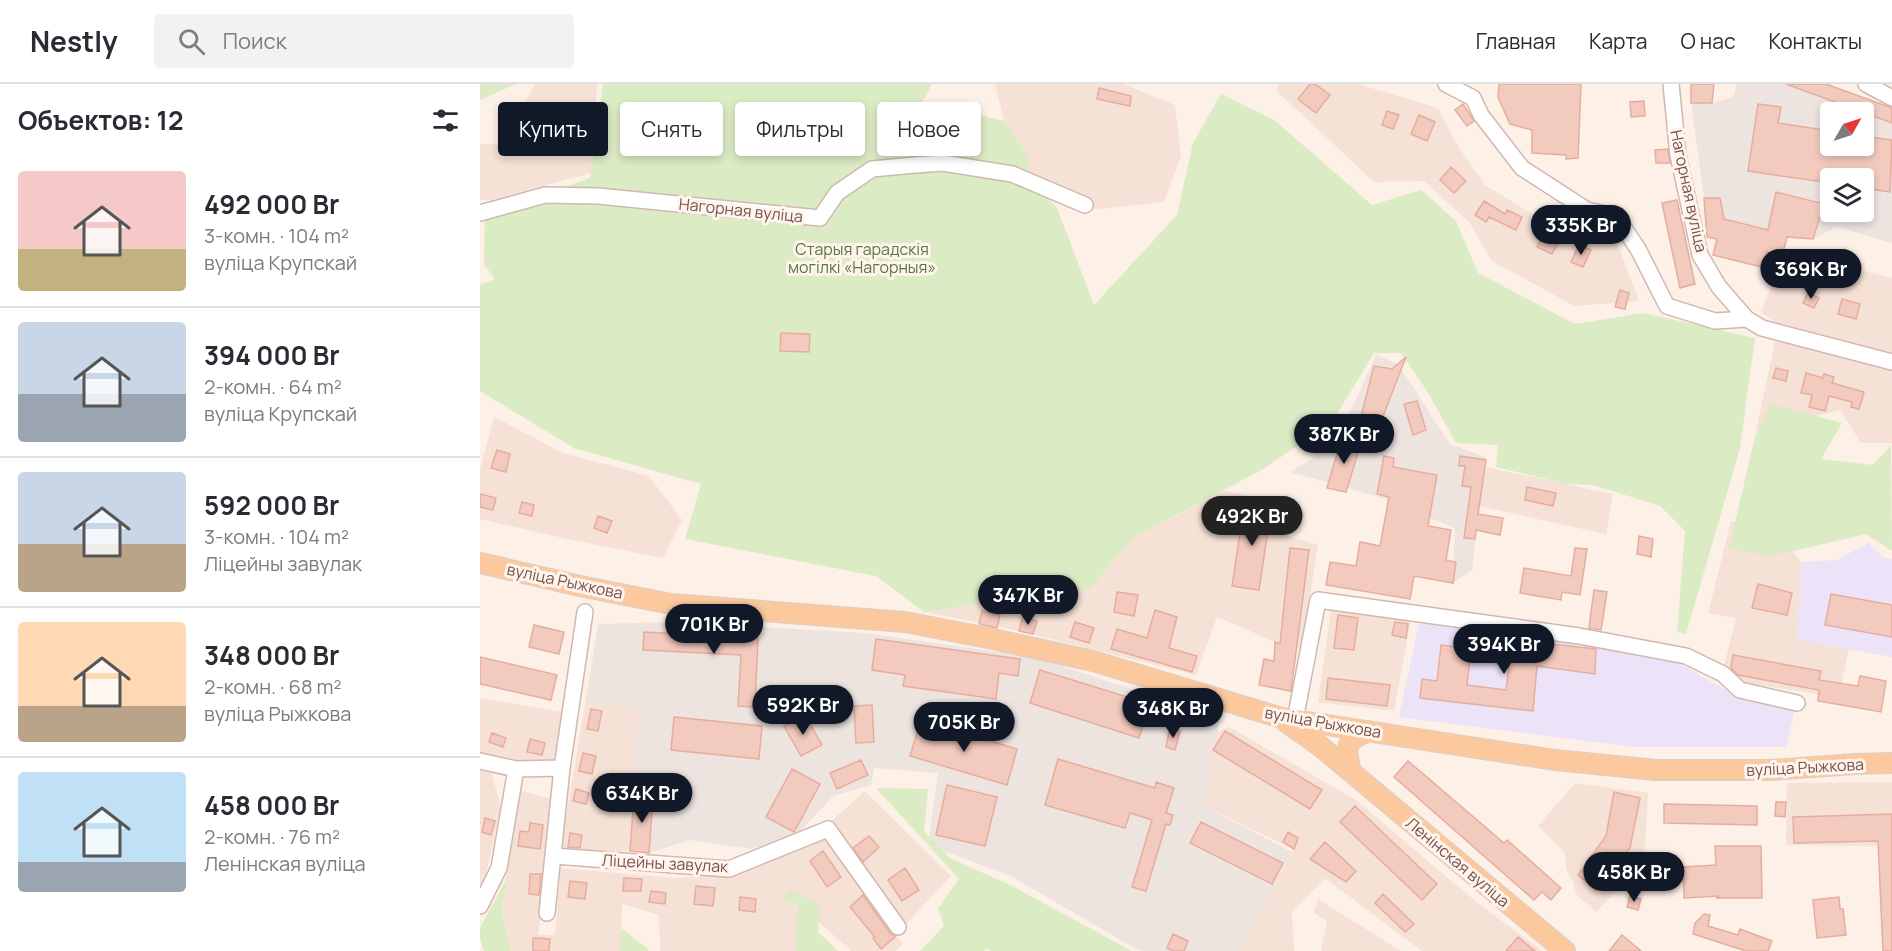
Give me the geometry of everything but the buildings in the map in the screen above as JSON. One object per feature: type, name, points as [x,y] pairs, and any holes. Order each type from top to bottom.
[{"type":"main road","name":"вуліца Рыжкова","points":[[480,563],[671,604],[905,622],[1093,661],[1288,719],[1555,760],[1656,770],[1771,770],[1892,763]]},
{"type":"main road","name":"Ленінская вуліца","points":[[1288,719],[1565,951]]},
{"type":"main road","points":[[1351,772],[1346,751],[1350,741],[1369,731]]},
{"type":"street","name":"Нагорная вуліца","points":[[1446,84],[1473,98],[1481,115],[1522,168],[1587,210],[1605,214],[1620,222],[1638,249],[1667,306],[1716,321],[1747,319]]},
{"type":"street","name":"Нагорная вуліца","points":[[1671,84],[1678,155],[1700,255],[1719,287],[1747,319],[1762,328],[1892,362]]},
{"type":"street","points":[[1866,84],[1892,98]]},
{"type":"street","name":"Нагорная вуліца","points":[[480,213],[545,195],[555,195],[598,196],[820,218],[837,193],[872,169],[943,163],[1012,174],[1084,205]]},
{"type":"street","points":[[1288,719],[1318,600],[1579,636],[1686,656],[1723,674],[1740,690],[1797,704]]},
{"type":"street","points":[[547,913],[562,768],[585,612]]},
{"type":"street","points":[[480,761],[516,769],[562,768]]},
{"type":"street","points":[[480,906],[500,868],[516,769]]},
{"type":"street","name":"Ліцейны завулак","points":[[554,856],[729,869],[828,829],[898,927]]},
{"type":"shaded area","points":[[535,84],[597,84],[596,102],[525,102]]},
{"type":"shaded area","points":[[995,84],[1123,84],[1175,105],[1181,156],[1164,202],[1088,210],[1027,175],[1024,149],[1004,121]]},
{"type":"shaded area","points":[[1279,84],[1358,84],[1438,108],[1459,148],[1485,185],[1540,219],[1585,229],[1616,240],[1639,301],[1574,306],[1492,261],[1469,222],[1424,181],[1374,182],[1277,91]]},
{"type":"shaded area","points":[[1737,84],[1826,84],[1892,108],[1892,243],[1836,227],[1813,239],[1787,237],[1782,256],[1707,237],[1691,103],[1712,103],[1733,97]]},
{"type":"shaded area","points":[[480,144],[498,144],[498,156],[592,156],[591,173],[490,200],[480,200]]},
{"type":"shaded area","points":[[1782,256],[1838,265],[1892,278],[1892,357],[1779,325],[1761,312]]},
{"type":"shaded area","points":[[1776,337],[1892,370],[1892,443],[1861,443],[1840,410],[1756,431]]},
{"type":"shaded area","points":[[1376,355],[1398,364],[1450,444],[1486,457],[1472,570],[1453,583],[1455,528],[1376,496],[1290,472],[1312,459],[1322,442],[1351,410]]},
{"type":"shaded area","points":[[494,417],[563,453],[649,476],[682,520],[663,558],[480,519],[480,470]]},
{"type":"shaded area","points":[[1485,467],[1613,494],[1606,534],[1479,506]]},
{"type":"shaded area","points":[[1224,491],[1281,503],[1279,533],[1318,545],[1302,649],[1280,644],[1217,617],[1196,675],[1015,630],[924,612],[1090,589],[1132,539]]},
{"type":"shaded area","points":[[1731,521],[1776,529],[1801,562],[1797,639],[1849,649],[1838,697],[1744,683],[1723,670],[1736,618],[1708,613]]},
{"type":"shaded area","points":[[1868,543],[1884,558],[1892,559],[1892,657],[1797,640],[1801,562],[1837,560]]},
{"type":"shaded area","points":[[1331,609],[1411,619],[1394,711],[1318,702]]},
{"type":"shaded area","points":[[674,622],[865,633],[1034,657],[1220,718],[1204,806],[1292,852],[1238,951],[1144,951],[1136,949],[1011,876],[928,845],[938,773],[874,768],[871,785],[833,796],[797,835],[752,849],[690,840],[649,853],[630,851],[630,795],[641,708],[586,700],[598,624]]},
{"type":"shaded area","points":[[1419,623],[1669,657],[1739,698],[1795,709],[1786,747],[1633,747],[1399,717]]},
{"type":"shaded area","points":[[480,698],[563,712],[554,760],[508,761],[480,754]]},
{"type":"shaded area","points":[[586,700],[641,708],[630,794],[630,851],[566,853],[561,845]]},
{"type":"shaded area","points":[[1229,727],[1356,800],[1469,896],[1542,951],[1422,951],[1325,878],[1292,912],[1294,951],[1238,951],[1293,849],[1204,806],[1217,732]]},
{"type":"shaded area","points":[[480,771],[492,773],[501,809],[483,886],[480,886]]},
{"type":"shaded area","points":[[1892,782],[1892,846],[1786,845],[1787,783]]},
{"type":"shaded area","points":[[1575,783],[1648,793],[1644,861],[1596,912],[1576,894],[1573,881],[1566,869],[1565,853],[1538,826]]},
{"type":"shaded area","points":[[521,791],[556,800],[538,935],[555,935],[561,868],[673,878],[737,873],[824,836],[903,944],[895,951],[851,951],[799,904],[796,951],[660,951],[659,915],[622,904],[621,951],[511,951],[502,914],[513,818]]},
{"type":"shaded area","points":[[865,791],[951,876],[904,926],[830,822]]},
{"type":"shaded area","points":[[1318,899],[1401,951],[1321,951],[1327,921],[1314,913]]},
{"type":"green space","points":[[480,84],[516,84],[480,100]]},
{"type":"green space","name":"Старыя гарадскія могілкі «Нагорныя»","points":[[603,84],[932,84],[922,102],[877,102],[877,156],[981,156],[981,115],[1004,121],[1024,149],[1029,163],[1027,175],[1057,208],[1094,305],[1177,215],[1193,143],[1221,94],[1274,120],[1372,205],[1421,190],[1456,221],[1478,273],[1575,324],[1643,313],[1755,338],[1740,448],[1686,634],[1677,632],[1685,531],[1660,506],[1593,485],[1566,484],[1496,467],[1498,445],[1456,443],[1427,391],[1401,353],[1374,353],[1332,422],[1265,468],[1132,539],[1090,589],[924,612],[876,576],[685,539],[701,484],[574,448],[480,391],[480,285],[495,279],[484,264],[485,217],[590,178],[593,156],[608,156],[608,102],[601,102]]},
{"type":"green space","points":[[1771,404],[1842,423],[1821,459],[1873,465],[1891,445],[1892,551],[1866,534],[1767,557],[1729,548],[1755,437]]},
{"type":"green space","points":[[876,788],[928,789],[924,831],[950,858],[1012,886],[1132,951],[992,951],[987,949],[983,951],[920,951],[944,926],[938,908],[959,879]]},
{"type":"green space","points":[[506,880],[502,914],[511,951],[484,951],[480,928]]},
{"type":"green space","points":[[791,890],[819,904],[818,932],[838,951],[796,951],[798,903],[780,902]]},
{"type":"green space","points":[[621,928],[648,949],[649,951],[621,951]]}]
